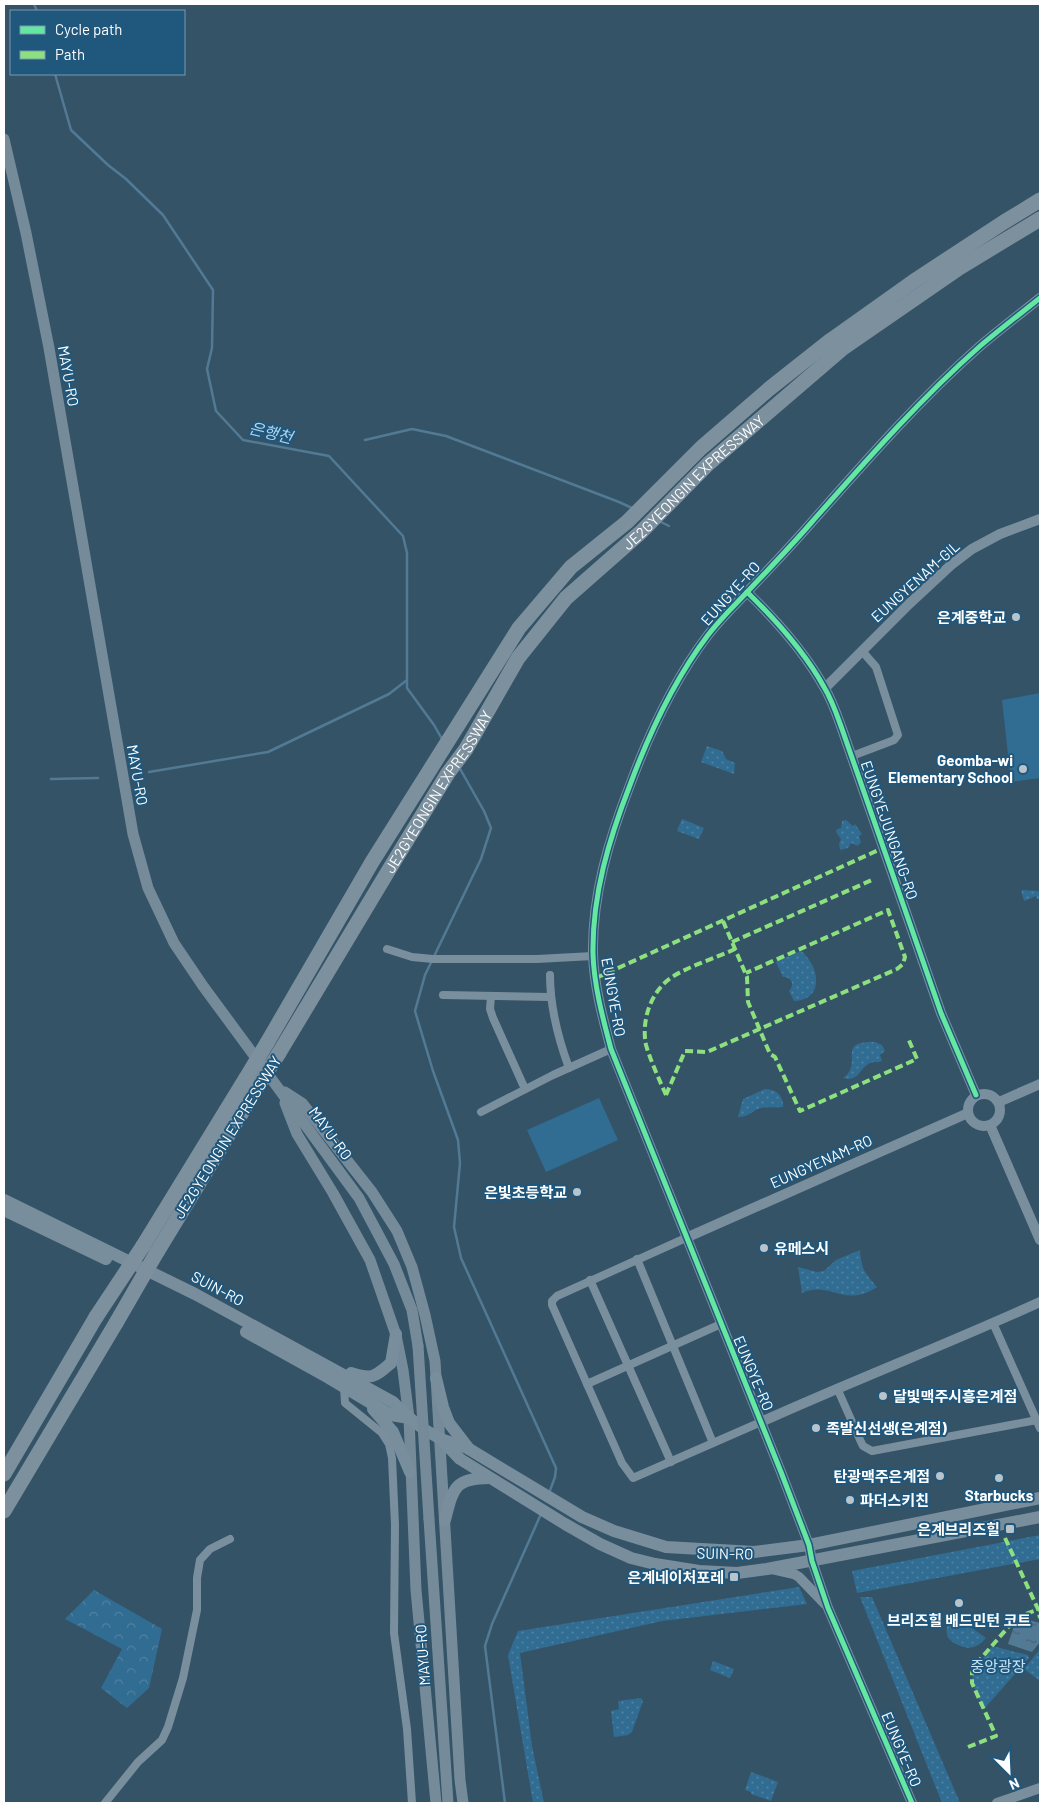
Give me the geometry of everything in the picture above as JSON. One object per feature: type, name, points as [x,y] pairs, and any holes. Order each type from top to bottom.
[{"type":"highway","name":"JE2GYEONGIN EXPRESSWAY","points":[[4,1511],[116,1323],[150,1249],[246,1078],[372,862],[455,733],[519,628],[570,567],[627,522],[708,442],[769,389],[831,340],[914,281],[1040,200]]},
{"type":"highway","name":"JE2GYEONGIN EXPRESSWAY","points":[[4,1474],[96,1317],[150,1249],[279,1053],[448,773],[466,748],[518,658],[566,598],[641,532],[708,464],[843,348],[959,268],[1040,219]]},
{"type":"main road","name":"MAYU-RO","points":[[4,139],[26,233],[43,319],[133,834],[148,888],[174,943],[203,986],[359,1198],[394,1264],[412,1310],[418,1346],[448,1803]]},
{"type":"main road","points":[[280,1089],[297,1134],[333,1193],[370,1260],[396,1334],[409,1418],[416,1590],[436,1801]]},
{"type":"main road","points":[[280,1089],[302,1103],[372,1192],[397,1231],[412,1267],[425,1315],[435,1361],[460,1780],[463,1803]]},
{"type":"main road","name":"SUIN-RO","points":[[4,1200],[195,1294],[393,1402],[409,1418],[440,1439],[460,1460],[558,1520],[600,1544],[631,1558],[655,1564],[699,1570],[737,1572],[769,1569],[1040,1517]]},
{"type":"main road","name":"SUIN-RO","points":[[4,1210],[188,1300],[344,1387],[391,1416],[409,1418]]},
{"type":"main road","points":[[319,1362],[366,1377],[376,1375],[391,1363],[396,1334]]},
{"type":"main road","points":[[436,1378],[443,1407],[450,1424],[469,1449]]},
{"type":"main road","points":[[364,1400],[394,1432],[410,1472]]},
{"type":"main road","name":"SUIN-RO","points":[[440,1439],[460,1444],[582,1517],[614,1532],[666,1547],[754,1552],[810,1545],[1040,1498]]},
{"type":"main road","points":[[445,1520],[452,1493],[462,1483],[472,1478],[490,1478]]},
{"type":"street","name":"EUNGYE-RO","points":[[912,1803],[828,1608],[812,1561],[810,1545],[611,1049],[600,1004],[593,956],[596,908],[604,864],[623,802],[655,722],[693,656],[726,612],[747,592],[917,407],[980,346],[1040,298]]},
{"type":"street","name":"EUNGYENAM-GIL","points":[[825,688],[951,564],[972,549],[1000,534],[1040,519]]},
{"type":"street","name":"EUNGYEJUNGANG-RO","points":[[747,592],[790,637],[825,688],[852,756],[941,1013],[976,1096]]},
{"type":"street","points":[[852,756],[894,740],[898,735],[876,667],[862,651]]},
{"type":"street","points":[[387,949],[412,957],[433,959],[537,959],[593,956]]},
{"type":"street","points":[[550,975],[550,997],[569,1068]]},
{"type":"street","points":[[443,995],[550,997]]},
{"type":"street","points":[[491,996],[490,1009],[493,1018],[525,1089]]},
{"type":"street","points":[[481,1112],[525,1089],[611,1049]]},
{"type":"street","points":[[999,1102],[1040,1084]]},
{"type":"street","points":[[981,1094],[992,1095],[999,1102],[1000,1113],[995,1123],[980,1126],[972,1121],[968,1113],[969,1103],[976,1096],[981,1094]]},
{"type":"street","name":"EUNGYENAM-RO","points":[[688,1237],[968,1113]]},
{"type":"street","points":[[990,1125],[1040,1240]]},
{"type":"street","points":[[688,1237],[590,1280],[556,1296],[552,1301],[622,1463],[633,1478],[837,1388],[1040,1302]]},
{"type":"street","points":[[637,1259],[713,1443]]},
{"type":"street","points":[[590,1280],[671,1462]]},
{"type":"street","points":[[837,1388],[863,1446],[872,1451],[1039,1424],[993,1323]]},
{"type":"street","points":[[587,1384],[721,1324]]},
{"type":"street","points":[[344,1387],[345,1403],[382,1433],[389,1444],[392,1458],[395,1524],[394,1634],[408,1737],[412,1803]]},
{"type":"street","points":[[105,1803],[138,1762],[162,1740],[168,1727],[183,1678],[196,1618],[200,1560],[210,1549],[230,1539]]},
{"type":"street","points":[[769,1569],[788,1572],[799,1577],[828,1608]]},
{"type":"street","points":[[997,1803],[1040,1788]]},
{"type":"green space","points":[[1040,693],[1040,778],[1011,782],[1002,700]]},
{"type":"green space","points":[[707,746],[722,751],[726,759],[735,763],[734,774],[701,762]]},
{"type":"green space","points":[[682,819],[704,828],[699,839],[677,831]]},
{"type":"green space","points":[[846,820],[853,826],[855,824],[862,834],[859,836],[861,842],[858,846],[851,843],[848,848],[840,850],[839,844],[841,839],[836,832],[837,829],[841,828],[842,821]]},
{"type":"green space","points":[[1021,890],[1040,891],[1040,899],[1037,899],[1036,896],[1024,901]]},
{"type":"green space","points":[[801,951],[812,965],[816,981],[811,995],[794,1001],[789,991],[792,982],[789,978],[783,977],[776,962]]},
{"type":"green space","points":[[875,1042],[882,1045],[885,1051],[880,1055],[882,1061],[870,1063],[856,1077],[843,1078],[852,1066],[852,1054],[856,1045]]},
{"type":"green space","points":[[765,1089],[773,1090],[781,1096],[783,1107],[761,1108],[747,1116],[738,1117],[743,1099]]},
{"type":"green space","points":[[599,1098],[618,1140],[546,1172],[527,1130]]},
{"type":"green space","points":[[860,1250],[864,1270],[877,1287],[865,1293],[855,1295],[821,1290],[802,1293],[798,1267],[817,1272],[824,1271],[836,1260]]},
{"type":"green space","points":[[1040,1535],[1040,1559],[857,1593],[852,1571]]},
{"type":"green space","points":[[799,1587],[807,1604],[662,1621],[520,1653],[532,1746],[544,1803],[533,1803],[508,1655],[518,1631]]},
{"type":"green space","points":[[94,1590],[162,1629],[149,1688],[127,1708],[101,1688],[122,1649],[65,1619]]},
{"type":"green space","points":[[860,1597],[872,1597],[960,1803],[942,1803]]},
{"type":"green space","points":[[950,1618],[972,1628],[986,1638],[980,1644],[970,1648],[953,1643],[947,1634]]},
{"type":"green space","name":"중앙광장","points":[[992,1646],[1028,1655],[1029,1658],[984,1709],[974,1688],[972,1673]]},
{"type":"green space","points":[[1040,1649],[1040,1681],[1024,1669]]},
{"type":"green space","points":[[713,1661],[734,1669],[730,1678],[710,1670]]},
{"type":"green space","points":[[641,1698],[643,1701],[632,1732],[628,1735],[614,1737],[611,1711],[619,1709],[618,1701]]},
{"type":"green space","points":[[751,1772],[778,1782],[771,1801],[745,1790]]},
{"type":"water","points":[[1017,1617],[1040,1623],[1040,1642],[1032,1652],[1008,1644]]},
{"type":"waterway","name":"은행천","points":[[34,4],[37,10]]},
{"type":"waterway","name":"은행천","points":[[55,75],[71,130],[163,215],[213,290],[212,348],[207,369],[216,411],[243,440],[329,456],[403,536],[407,553],[407,688],[442,739]]},
{"type":"waterway","points":[[365,440],[412,429],[446,436],[634,509]]},
{"type":"waterway","points":[[659,521],[669,526]]},
{"type":"waterway","points":[[149,772],[268,752],[389,694],[407,680]]},
{"type":"waterway","points":[[459,767],[484,811],[491,828],[481,859],[425,975],[415,1011],[433,1071],[458,1140],[460,1163],[454,1227],[461,1258],[556,1468],[549,1493]]},
{"type":"waterway","points":[[51,779],[98,778]]},
{"type":"waterway","points":[[505,1803],[485,1646],[492,1624],[541,1514]]},
{"type":"marked path","points":[[596,978],[883,848]]},
{"type":"marked path","points":[[732,942],[872,880]]},
{"type":"marked path","points":[[666,1095],[685,1051],[707,1052],[897,969],[903,964],[905,957],[888,910],[746,973]]},
{"type":"marked path","points":[[723,921],[747,977],[748,1002],[770,1054],[775,1057],[800,1111],[917,1059],[908,1038]]},
{"type":"marked path","points":[[666,1095],[646,1045],[646,1016],[653,998],[658,990],[672,977],[686,969],[735,949]]},
{"type":"marked path","points":[[1005,1538],[1038,1609],[1040,1618]]},
{"type":"marked path","points":[[968,1747],[996,1736],[972,1683],[972,1673],[977,1663],[1017,1617],[1040,1609]]},
{"type":"cycle path","points":[[912,1803],[828,1608],[812,1561],[809,1545],[781,1472],[611,1049],[595,978],[593,932],[603,868],[622,805],[664,707],[696,652],[723,617],[788,549],[913,410],[979,347],[1040,298]]},
{"type":"cycle path","points":[[747,592],[779,625],[798,649],[816,674],[832,702],[941,1013],[976,1095]]},
{"type":"place","name":"은계중학교","points":[[1016,617]]},
{"type":"place","name":"Geomba-wi Elementary School","points":[[1023,769]]},
{"type":"place","name":"은빛초등학교","points":[[577,1192]]},
{"type":"place","name":"유메스시","points":[[764,1248]]},
{"type":"place","name":"달빛맥주시흥은계점","points":[[883,1396]]},
{"type":"place","name":"족발신선생(은계점)","points":[[816,1428]]},
{"type":"place","name":"탄광맥주은계점","points":[[940,1476]]},
{"type":"place","name":"Starbucks","points":[[999,1478]]},
{"type":"place","name":"파더스키친","points":[[850,1500]]},
{"type":"place","name":"은계브리즈힐","points":[[1010,1529]]},
{"type":"place","name":"은계네이처포레","points":[[734,1577]]},
{"type":"place","name":"브리즈힐 배드민턴 코트","points":[[959,1603]]}]
